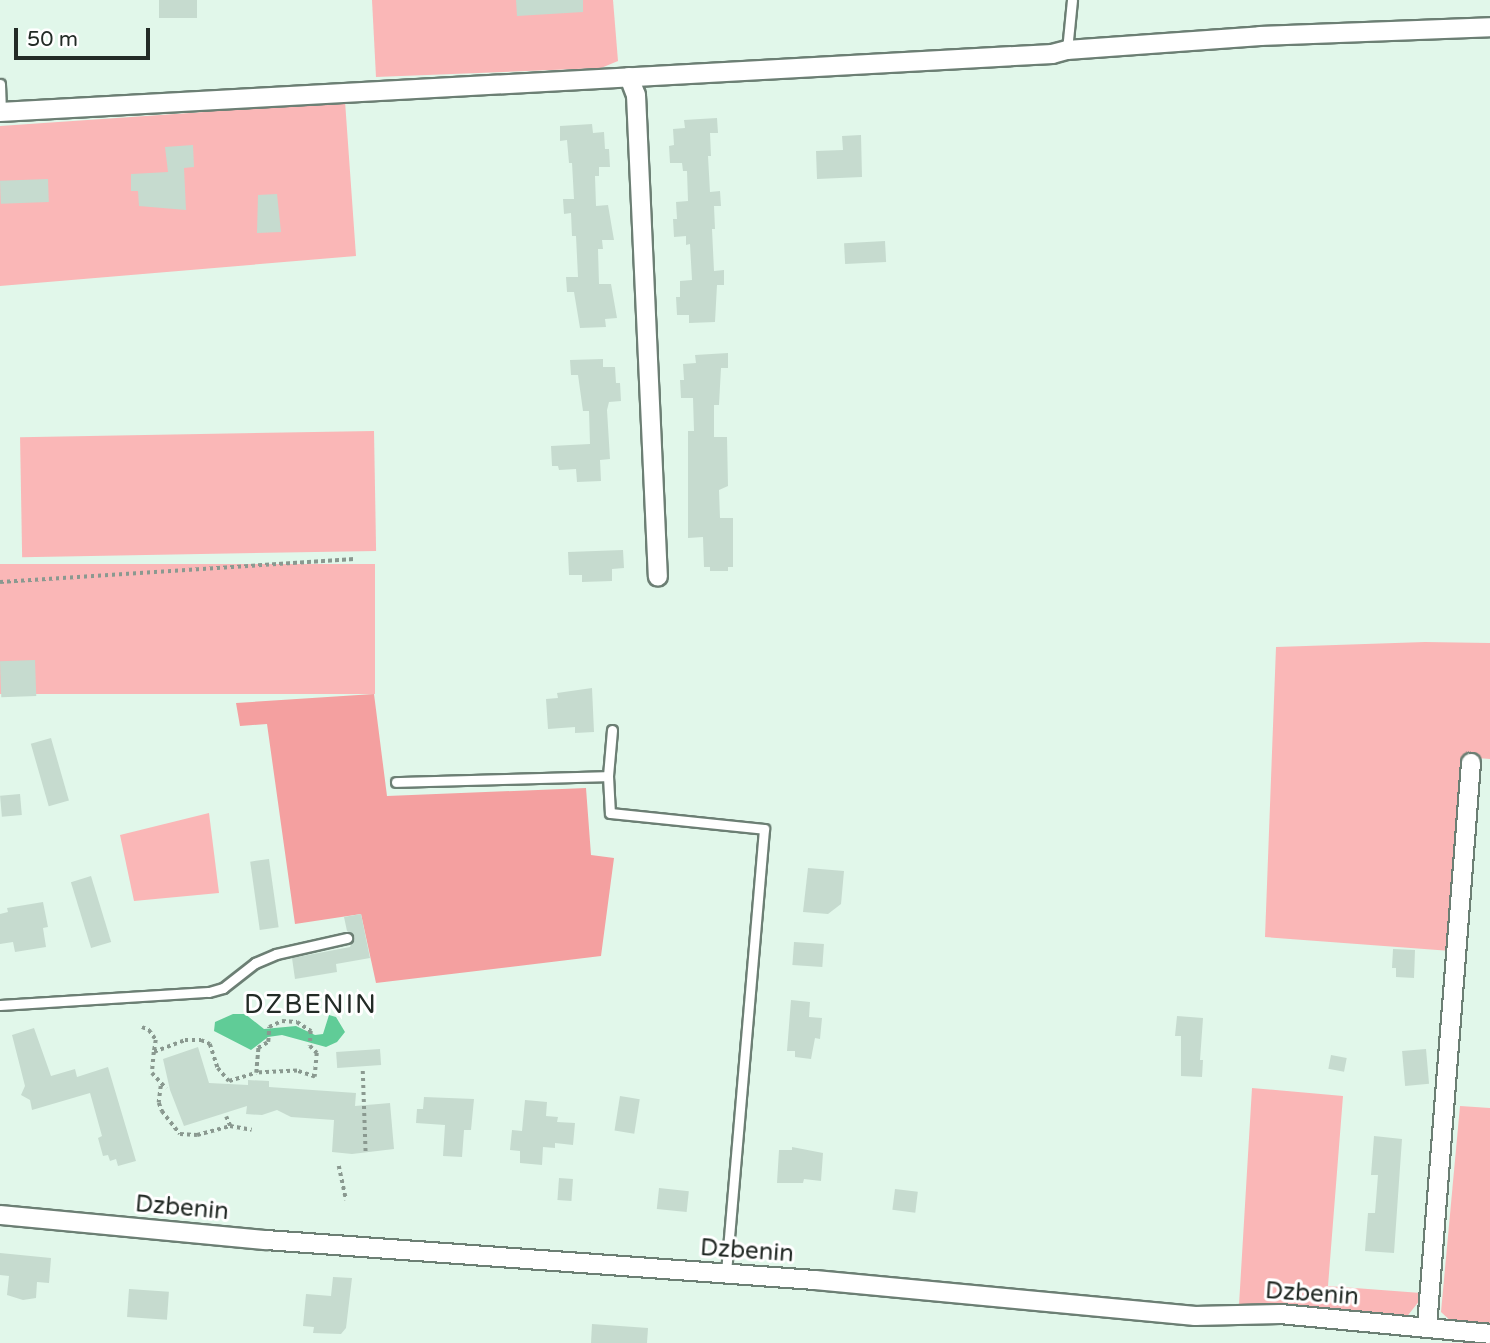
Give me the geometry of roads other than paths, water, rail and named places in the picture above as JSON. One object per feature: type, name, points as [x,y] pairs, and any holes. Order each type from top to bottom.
[{"type":"street","points":[[0,112],[1052,54],[1066,50],[1260,36],[1490,27]]},
{"type":"street","points":[[629,77],[636,94],[658,576]]},
{"type":"street","points":[[1427,1327],[1471,763]]},
{"type":"street","name":"Dzbenin","points":[[0,1216],[265,1240],[1030,1298],[1195,1316],[1280,1314],[1490,1334]]},
{"type":"lane","points":[[1066,50],[1072,0]]},
{"type":"lane","points":[[0,85],[0,112]]},
{"type":"lane","points":[[612,730],[608,776],[610,813],[764,829],[726,1274]]},
{"type":"lane","points":[[396,782],[608,776]]},
{"type":"lane","points":[[0,1005],[209,992],[223,988],[256,963],[276,954],[347,938]]},
{"type":"district","name":"DZBENIN","points":[[311,1005]]}]
